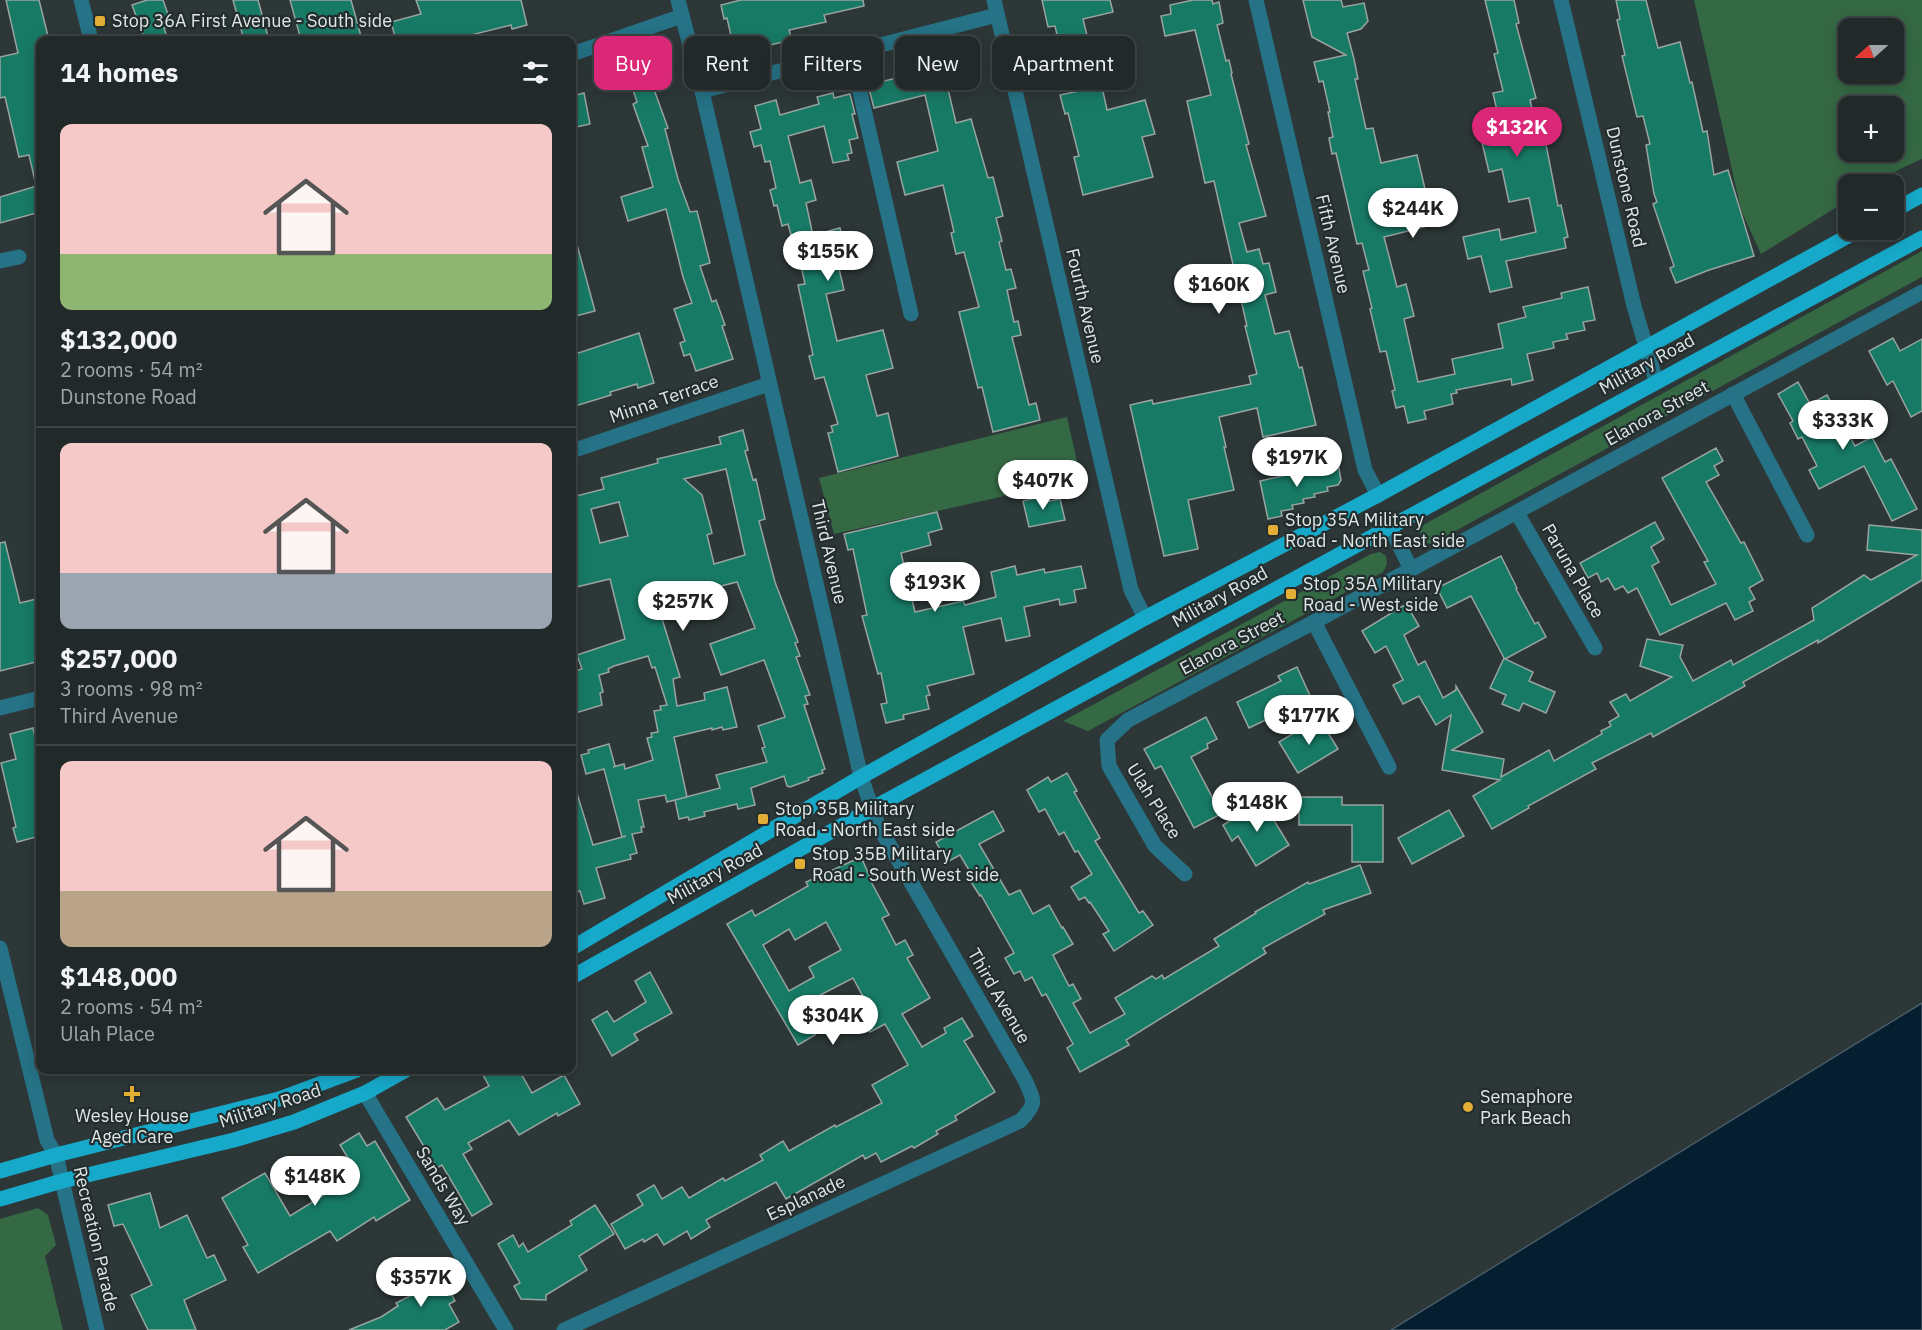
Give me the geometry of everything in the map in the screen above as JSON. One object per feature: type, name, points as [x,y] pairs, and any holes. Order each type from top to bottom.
[{"type":"main road","points":[[1904,205],[1922,195]]},
{"type":"main road","name":"Military Road","points":[[576,975],[873,808],[1922,238]]},
{"type":"main road","name":"Military Road","points":[[576,946],[861,777],[1145,618],[1378,495],[1841,240]]},
{"type":"main road","name":"Military Road","points":[[0,1171],[279,1099],[343,1074]]},
{"type":"main road","points":[[355,1074],[365,1093]]},
{"type":"main road","name":"Military Road","points":[[0,1198],[234,1140],[284,1125],[365,1093],[399,1074]]},
{"type":"street","points":[[81,0],[91,36]]},
{"type":"street","name":"Third Avenue","points":[[678,0],[702,91],[861,777],[879,825],[1025,1080]]},
{"type":"street","name":"Fifth Avenue","points":[[1256,0],[1365,470],[1378,495]]},
{"type":"street","name":"Dunstone Road","points":[[1561,0],[1634,306],[1656,381]]},
{"type":"street","points":[[883,43],[996,8]]},
{"type":"street","name":"Fourth Avenue","points":[[996,8],[1131,590],[1145,618]]},
{"type":"street","points":[[576,53],[682,16]]},
{"type":"street","points":[[702,91],[782,70]]},
{"type":"street","points":[[859,90],[911,314]]},
{"type":"street","points":[[0,261],[20,257]]},
{"type":"street","name":"Elanora Street","points":[[1107,740],[1128,720],[1517,513],[1922,292]]},
{"type":"street","name":"Minna Terrace","points":[[576,450],[769,384]]},
{"type":"street","points":[[1733,394],[1807,534]]},
{"type":"street","name":"Paruna Place","points":[[1517,513],[1595,648]]},
{"type":"street","points":[[1390,527],[1411,569]]},
{"type":"street","points":[[1314,622],[1389,767]]},
{"type":"street","points":[[0,708],[36,699]]},
{"type":"street","name":"Ulah Place","points":[[1107,740],[1109,766],[1155,846],[1185,874]]},
{"type":"street","name":"Recreation Parade","points":[[0,948],[47,1140],[56,1155],[97,1330]]},
{"type":"street","name":"Esplanade","points":[[564,1330],[1020,1121],[1031,1110],[1034,1099],[1025,1080]]},
{"type":"street","name":"Sands Way","points":[[365,1093],[506,1330]]},
{"type":"green space","points":[[1694,0],[1922,0],[1922,159],[1892,174],[1838,174],[1838,206],[1761,254],[1741,210]]},
{"type":"green space","points":[[1922,251],[1922,277],[1435,542],[1430,544],[1422,538],[1420,528],[1425,524]]},
{"type":"green space","points":[[1067,417],[1081,479],[834,534],[819,478]]},
{"type":"green space","points":[[1380,552],[1386,556],[1387,564],[1383,572],[1088,731],[1063,721],[1371,554]]},
{"type":"green space","points":[[38,1208],[48,1215],[56,1245],[45,1256],[63,1330],[0,1330],[0,1219]]},
{"type":"water","points":[[1922,1003],[1922,1330],[1391,1330]]},
{"type":"building","points":[[6,0],[39,0],[48,36],[36,36],[36,181],[29,155],[19,157],[5,97],[0,98],[0,57],[18,53]]},
{"type":"building","points":[[147,0],[163,0],[172,26],[164,28],[167,36],[144,36],[132,5]]},
{"type":"building","points":[[233,0],[258,0],[268,36],[243,36]]},
{"type":"building","points":[[290,0],[351,0],[361,36],[300,36]]},
{"type":"building","points":[[416,0],[521,0],[527,25],[512,29],[511,25],[471,36],[395,36],[391,22],[421,14]]},
{"type":"building","points":[[741,0],[863,0],[864,6],[824,15],[826,22],[789,30],[791,36],[782,36],[782,42],[770,45],[770,36],[731,36],[721,5]]},
{"type":"building","points":[[1042,0],[1110,0],[1113,12],[1083,19],[1087,36],[1057,36],[1055,26],[1048,27]]},
{"type":"building","points":[[1193,0],[1212,0],[1213,4],[1219,2],[1223,23],[1217,25],[1226,61],[1229,60],[1249,144],[1246,145],[1266,216],[1239,223],[1247,252],[1259,249],[1263,264],[1269,263],[1276,292],[1265,295],[1275,334],[1289,331],[1299,368],[1302,367],[1316,425],[1263,437],[1257,408],[1219,417],[1234,490],[1188,500],[1198,549],[1164,556],[1130,405],[1152,400],[1153,404],[1251,384],[1249,376],[1257,374],[1214,181],[1205,183],[1187,101],[1211,95],[1195,30],[1165,36],[1161,16],[1171,14],[1170,5]]},
{"type":"building","points":[[1303,0],[1341,0],[1343,7],[1364,3],[1368,21],[1361,29],[1347,33],[1358,79],[1355,79],[1366,129],[1373,128],[1381,163],[1417,155],[1425,189],[1415,191],[1424,227],[1384,237],[1397,287],[1406,284],[1414,316],[1404,319],[1418,382],[1455,374],[1452,359],[1503,348],[1498,324],[1526,317],[1523,307],[1562,298],[1561,293],[1588,287],[1595,320],[1583,322],[1585,330],[1566,334],[1568,339],[1553,342],[1554,348],[1527,354],[1533,380],[1512,385],[1511,379],[1456,390],[1457,393],[1451,394],[1453,404],[1424,411],[1426,419],[1408,423],[1404,406],[1396,408],[1392,391],[1395,390],[1386,351],[1380,352],[1370,309],[1372,308],[1363,271],[1369,270],[1362,243],[1357,244],[1336,153],[1332,154],[1329,138],[1333,137],[1328,112],[1330,112],[1323,81],[1319,82],[1314,62],[1346,55],[1312,37]]},
{"type":"building","points":[[1485,0],[1514,0],[1519,23],[1516,24],[1536,98],[1530,100],[1538,135],[1544,134],[1558,206],[1561,205],[1568,237],[1564,238],[1566,248],[1506,261],[1512,287],[1490,292],[1481,256],[1468,259],[1463,237],[1499,229],[1501,240],[1536,232],[1529,198],[1509,202],[1502,169],[1489,172],[1481,138],[1502,133],[1493,93],[1503,91],[1494,54],[1498,53]]},
{"type":"building","points":[[1616,0],[1646,0],[1658,48],[1680,42],[1703,132],[1707,131],[1714,175],[1728,170],[1754,256],[1676,283],[1670,268],[1674,266],[1653,204],[1657,202],[1646,145],[1650,144],[1643,116],[1637,117],[1622,56],[1625,55],[1617,20],[1620,19]]},
{"type":"building","points":[[895,78],[895,90],[948,90],[956,123],[971,119],[988,178],[993,177],[1003,216],[996,218],[1002,241],[999,242],[1006,270],[1011,269],[1016,288],[1007,290],[1014,322],[1018,321],[1021,335],[1012,337],[1029,405],[1036,403],[1040,420],[993,432],[982,387],[978,388],[959,312],[979,307],[964,252],[956,254],[951,233],[954,232],[943,185],[905,195],[897,162],[938,151],[925,95],[874,108],[869,90],[883,90],[883,81]]},
{"type":"building","points":[[633,90],[654,90],[668,128],[665,129],[678,179],[690,212],[697,211],[710,263],[700,266],[712,302],[716,300],[725,325],[722,326],[733,359],[696,371],[690,354],[684,356],[680,343],[685,341],[674,309],[692,303],[666,209],[628,221],[621,197],[653,187],[642,147],[648,146],[633,104],[637,102]]},
{"type":"building","points":[[1084,90],[1103,90],[1107,110],[1145,100],[1155,134],[1142,137],[1153,177],[1083,195],[1074,157],[1079,156],[1068,113],[1065,114],[1060,95]]},
{"type":"building","points":[[584,93],[590,124],[576,127],[576,95]]},
{"type":"building","points":[[833,93],[834,98],[850,94],[855,114],[852,114],[858,138],[849,140],[852,153],[847,154],[849,160],[833,163],[824,126],[788,136],[800,183],[811,180],[816,200],[806,203],[814,235],[840,228],[845,248],[835,251],[844,290],[826,294],[837,341],[883,330],[893,368],[866,375],[877,416],[888,413],[898,456],[838,472],[828,433],[833,432],[831,426],[838,424],[824,377],[815,379],[809,356],[813,355],[798,285],[805,284],[798,253],[796,253],[788,224],[782,226],[777,205],[774,206],[770,190],[776,188],[770,161],[765,162],[761,145],[754,147],[750,132],[761,129],[755,106],[776,100],[780,115],[819,104],[817,97]]},
{"type":"building","points":[[36,186],[36,213],[0,223],[0,197]]},
{"type":"building","points":[[576,241],[595,311],[576,316]]},
{"type":"building","points":[[639,333],[654,383],[638,388],[637,384],[576,406],[576,354]]},
{"type":"building","points":[[1893,338],[1900,351],[1922,339],[1922,411],[1911,417],[1893,381],[1887,385],[1869,351]]},
{"type":"building","points":[[1798,382],[1810,404],[1827,395],[1855,446],[1872,437],[1885,462],[1891,459],[1917,509],[1892,521],[1864,466],[1819,489],[1809,470],[1817,466],[1802,437],[1798,439],[1790,423],[1793,421],[1778,394]]},
{"type":"building","points":[[743,430],[748,450],[745,451],[753,480],[756,479],[765,519],[759,521],[775,582],[798,642],[795,643],[800,656],[796,657],[810,695],[805,696],[808,704],[804,705],[825,769],[822,770],[823,773],[790,787],[787,786],[784,776],[751,788],[755,805],[738,809],[737,804],[704,812],[705,816],[689,820],[688,817],[679,819],[675,800],[667,802],[665,795],[638,800],[644,827],[641,827],[642,832],[632,834],[637,853],[630,855],[631,859],[596,868],[605,898],[584,904],[580,891],[577,892],[576,888],[576,790],[593,845],[626,836],[622,837],[604,769],[586,774],[581,755],[589,753],[588,750],[609,744],[615,766],[613,767],[624,764],[625,769],[653,760],[647,738],[652,737],[651,733],[658,732],[654,711],[661,710],[660,706],[667,705],[655,667],[652,668],[648,656],[614,666],[608,669],[609,672],[599,675],[603,692],[600,693],[602,705],[576,713],[576,671],[582,669],[577,655],[625,639],[610,579],[576,587],[576,496],[604,489],[601,478],[658,463],[657,459],[721,444],[719,437]],"holes":[[[726,469],[745,555],[714,564],[707,535],[712,533],[702,495],[684,479]],[[619,502],[628,536],[600,543],[591,509]],[[737,582],[755,628],[710,644],[721,675],[764,660],[785,717],[758,726],[767,762],[716,775],[720,788],[687,797],[674,737],[712,728],[712,730],[722,727],[723,730],[737,727],[727,687],[704,693],[705,700],[677,706],[673,679],[680,677],[660,612],[688,605],[685,595]]]},
{"type":"building","points":[[1716,448],[1723,461],[1714,466],[1719,475],[1706,482],[1741,543],[1744,542],[1763,580],[1749,588],[1755,599],[1749,602],[1753,611],[1735,620],[1726,603],[1660,635],[1637,588],[1628,593],[1623,586],[1615,590],[1608,578],[1601,582],[1597,573],[1588,578],[1580,563],[1655,522],[1664,539],[1651,547],[1659,562],[1652,566],[1671,605],[1716,584],[1704,562],[1708,561],[1662,478]]},
{"type":"building","points":[[1338,463],[1341,480],[1338,485],[1327,487],[1328,491],[1314,494],[1315,497],[1303,499],[1304,503],[1292,505],[1293,509],[1281,511],[1282,516],[1268,519],[1260,481]]},
{"type":"building","points":[[1044,496],[1045,502],[1060,499],[1065,520],[1029,527],[1023,501]]},
{"type":"building","points":[[937,512],[942,529],[928,533],[931,545],[901,553],[915,612],[963,601],[965,605],[996,597],[991,572],[1015,566],[1017,575],[1044,569],[1045,573],[1081,566],[1086,588],[1074,590],[1076,602],[1060,605],[1059,599],[1024,607],[1030,636],[1006,641],[1001,618],[963,627],[974,674],[927,686],[930,695],[926,696],[929,709],[903,715],[904,719],[886,723],[881,704],[887,703],[881,673],[878,674],[862,616],[867,615],[853,549],[848,550],[844,534]]},
{"type":"building","points":[[1869,525],[1922,530],[1922,580],[1818,643],[1818,640],[1743,682],[1745,686],[1653,737],[1651,733],[1592,763],[1596,769],[1528,806],[1529,808],[1492,829],[1473,796],[1500,780],[1442,770],[1451,715],[1436,725],[1419,696],[1403,704],[1393,685],[1403,680],[1386,646],[1375,653],[1362,631],[1406,604],[1419,626],[1404,635],[1418,665],[1425,661],[1443,698],[1456,690],[1456,686],[1483,732],[1452,750],[1504,759],[1501,777],[1549,750],[1554,761],[1602,734],[1601,731],[1611,726],[1609,722],[1619,716],[1610,702],[1626,694],[1630,701],[1672,677],[1640,666],[1647,639],[1683,645],[1680,657],[1693,681],[1731,660],[1733,665],[1814,620],[1812,608],[1864,575],[1871,580],[1917,555],[1867,550]]},
{"type":"building","points":[[5,542],[20,603],[36,599],[36,662],[0,671],[0,543]]},
{"type":"building","points":[[1501,556],[1535,624],[1538,622],[1546,637],[1505,659],[1533,672],[1529,681],[1555,692],[1546,713],[1523,703],[1519,711],[1502,704],[1506,695],[1490,688],[1504,658],[1471,596],[1447,608],[1437,588]]},
{"type":"building","points":[[1297,667],[1311,698],[1249,728],[1237,702],[1281,681],[1278,676]]},
{"type":"building","points":[[1206,717],[1217,739],[1207,744],[1208,748],[1191,757],[1221,814],[1194,828],[1161,766],[1155,769],[1144,749]]},
{"type":"building","points":[[1319,718],[1338,749],[1298,773],[1279,742]]},
{"type":"building","points":[[33,728],[36,741],[36,837],[17,842],[13,828],[16,827],[1,763],[16,759],[10,734]]},
{"type":"building","points":[[1067,773],[1077,791],[1074,792],[1100,838],[1095,841],[1139,913],[1143,911],[1153,925],[1114,951],[1103,934],[1109,931],[1090,902],[1085,897],[1079,900],[1071,887],[1092,874],[1078,851],[1075,852],[1064,832],[1059,835],[1045,809],[1039,812],[1027,790],[1048,777],[1051,782]]},
{"type":"building","points":[[1299,797],[1342,797],[1342,805],[1383,805],[1383,862],[1352,862],[1352,825],[1299,825]]},
{"type":"building","points":[[1262,801],[1289,845],[1256,866],[1238,836],[1232,841],[1223,825]]},
{"type":"building","points":[[1449,810],[1464,836],[1412,864],[1398,838]]},
{"type":"building","points":[[993,811],[1004,831],[979,844],[1009,895],[1020,890],[1033,914],[1049,905],[1073,944],[1053,955],[1069,986],[1073,984],[1081,999],[1073,1003],[1090,1033],[1125,1014],[1115,998],[1152,976],[1156,979],[1162,975],[1164,979],[1219,946],[1214,939],[1255,912],[1308,882],[1309,884],[1360,865],[1371,893],[1323,910],[1325,914],[1263,948],[1266,953],[1126,1040],[1129,1045],[1080,1072],[1067,1048],[1073,1044],[1046,994],[1042,996],[1032,977],[1025,981],[1020,971],[1014,974],[1005,958],[1014,953],[981,895],[971,882],[975,880],[960,855],[947,862],[936,842]]},
{"type":"building","points":[[861,857],[869,878],[889,915],[882,918],[896,945],[905,940],[913,955],[907,958],[930,998],[902,1014],[922,1047],[946,1033],[944,1028],[962,1018],[973,1036],[964,1041],[995,1092],[955,1116],[957,1120],[936,1131],[938,1134],[914,1148],[912,1146],[881,1162],[876,1153],[865,1159],[863,1155],[786,1199],[776,1182],[706,1220],[710,1227],[691,1239],[687,1231],[664,1245],[657,1234],[625,1249],[611,1224],[643,1205],[637,1195],[654,1185],[662,1199],[682,1187],[689,1198],[723,1178],[725,1181],[763,1160],[760,1155],[783,1141],[789,1151],[835,1125],[836,1127],[882,1103],[872,1085],[908,1065],[885,1024],[870,1032],[858,1011],[868,1006],[853,978],[799,1006],[815,1035],[798,1045],[727,924],[752,910],[755,916],[808,886],[806,882]],"holes":[[[826,922],[841,950],[809,967],[814,977],[789,991],[763,945],[789,929],[795,940]]]},
{"type":"building","points":[[650,972],[672,1013],[634,1034],[638,1040],[612,1056],[592,1020],[607,1011],[614,1022],[646,1002],[635,981]]},
{"type":"building","points":[[521,1074],[532,1093],[564,1075],[580,1104],[558,1116],[557,1113],[519,1135],[509,1120],[468,1143],[472,1149],[463,1154],[492,1204],[472,1216],[442,1165],[437,1168],[406,1117],[437,1098],[445,1110],[489,1086],[483,1075]]},
{"type":"building","points":[[359,1133],[367,1146],[375,1141],[410,1200],[376,1221],[374,1217],[337,1241],[330,1231],[258,1273],[243,1247],[248,1245],[222,1198],[265,1173],[290,1216],[358,1174],[340,1145]]},
{"type":"building","points":[[150,1193],[160,1228],[187,1215],[207,1258],[214,1255],[226,1280],[184,1300],[196,1330],[148,1330],[131,1295],[152,1285],[123,1224],[114,1226],[108,1205]]},
{"type":"building","points":[[595,1205],[614,1234],[579,1256],[587,1270],[546,1295],[546,1300],[521,1299],[514,1286],[520,1283],[498,1244],[513,1235],[519,1247],[523,1243],[528,1252],[572,1225],[570,1221]]},
{"type":"building","points":[[448,1269],[455,1282],[447,1286],[455,1301],[449,1304],[459,1322],[445,1330],[349,1330],[381,1317],[398,1306],[396,1303],[422,1290],[418,1282],[436,1272],[438,1275]]},
{"type":"place","name":"Stop 36A First Avenue - South side","points":[[100,21]]},
{"type":"place","name":"Stop 35A Military Road - North East side","points":[[1273,530]]},
{"type":"place","name":"Stop 35A Military Road - West side","points":[[1291,594]]},
{"type":"place","name":"Stop 35B Military Road - North East side","points":[[763,819]]},
{"type":"place","name":"Stop 35B Military Road - South West side","points":[[800,864]]},
{"type":"place","name":"Wesley House Aged Care","points":[[132,1094]]},
{"type":"place","name":"Semaphore Park Beach","points":[[1468,1107]]}]
